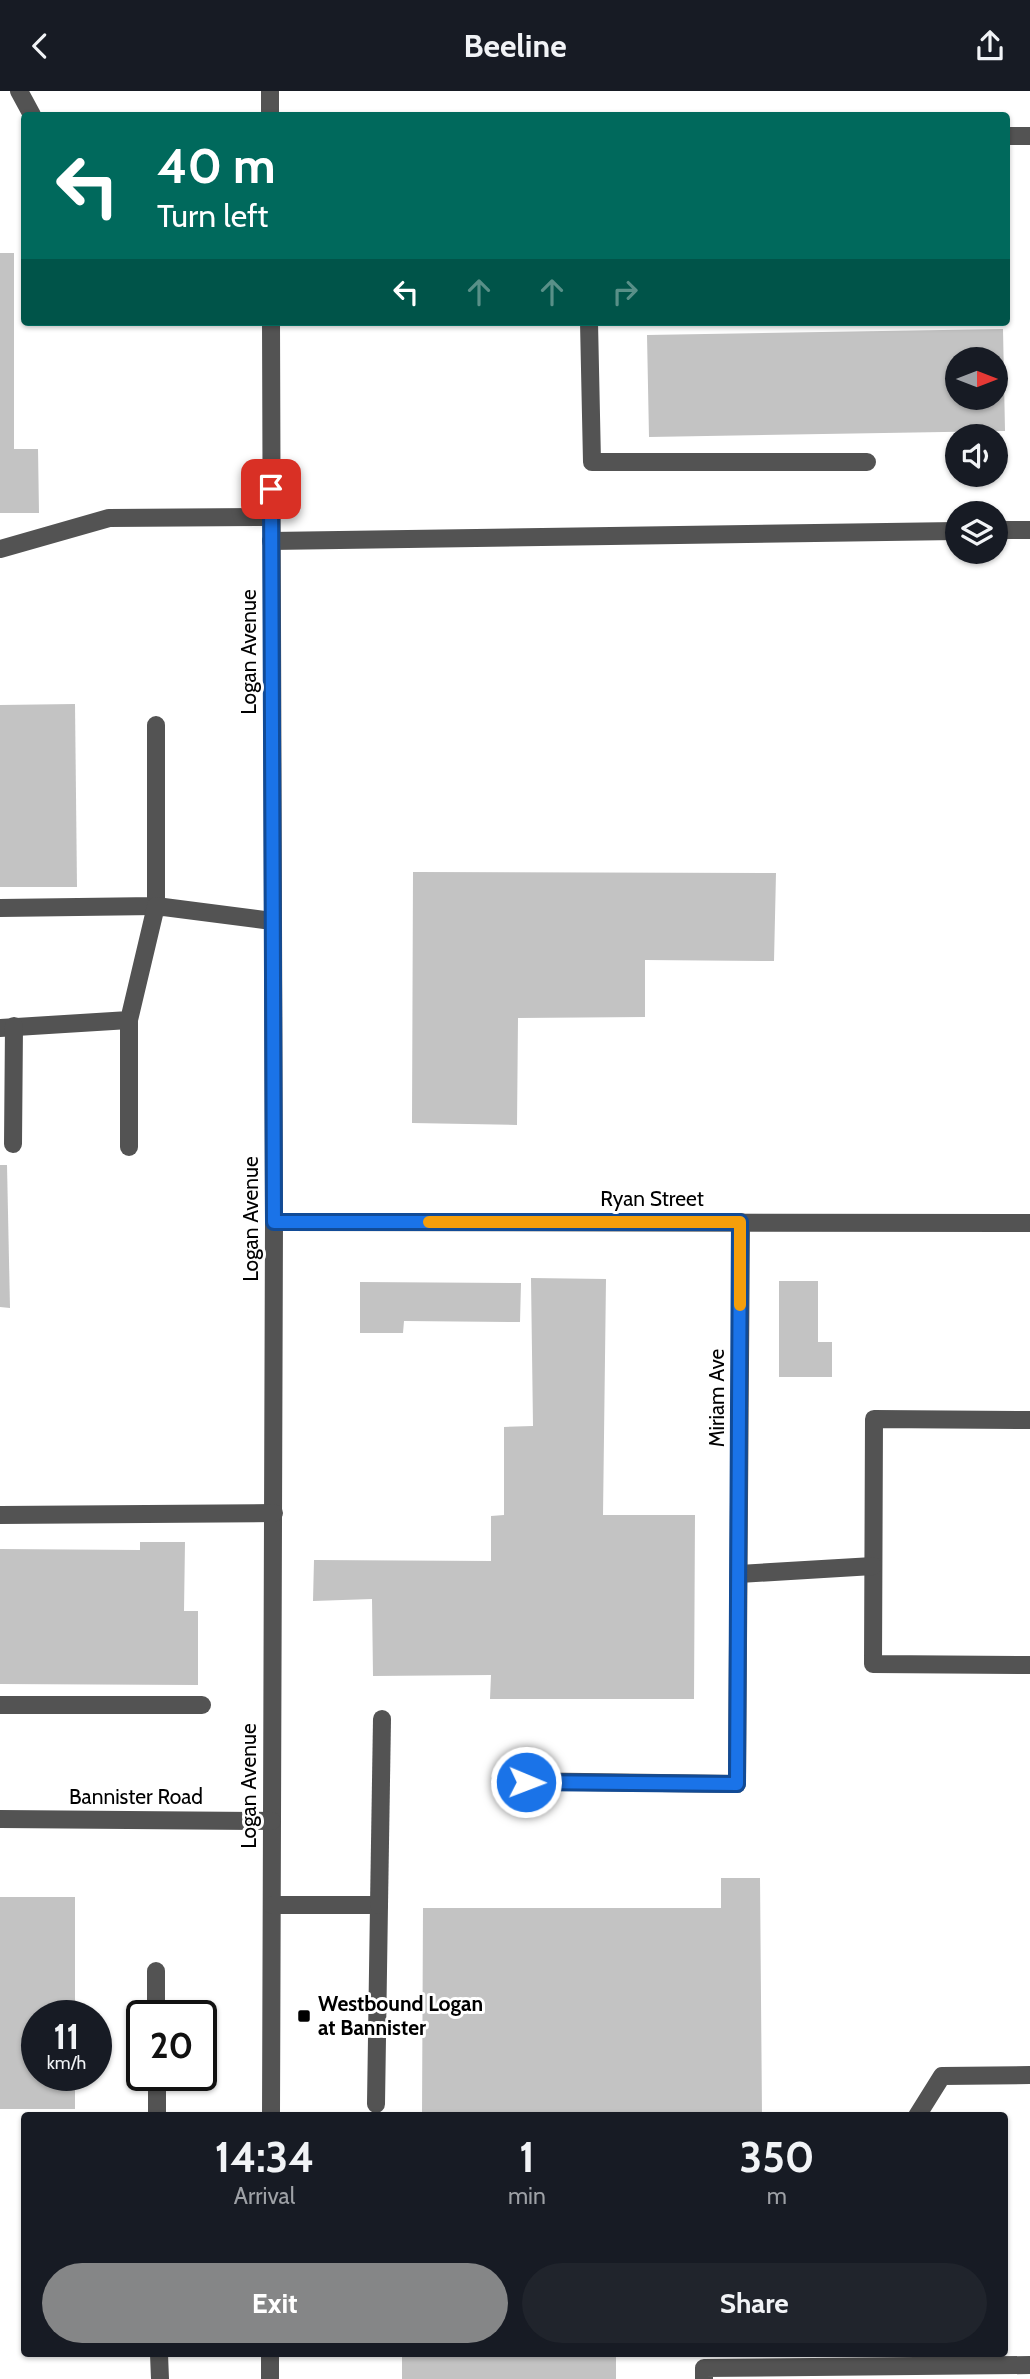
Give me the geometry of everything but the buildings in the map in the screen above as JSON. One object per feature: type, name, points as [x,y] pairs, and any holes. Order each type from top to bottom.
[{"type":"street","points":[[19,91],[30,112]]},
{"type":"street","points":[[270,91],[270,112]]},
{"type":"street","points":[[1010,136],[1030,136]]},
{"type":"street","name":"Logan Avenue","points":[[271,326],[274,1222],[271,2112]]},
{"type":"street","points":[[589,326],[592,461],[867,462]]},
{"type":"street","points":[[3,546],[109,518],[271,517]]},
{"type":"street","points":[[1008,530],[1030,530]]},
{"type":"street","points":[[271,541],[945,531]]},
{"type":"street","points":[[129,1147],[130,1020],[156,905],[156,725]]},
{"type":"street","points":[[0,908],[156,905],[272,921]]},
{"type":"street","points":[[13,1144],[7,1027],[130,1020]]},
{"type":"street","name":"Ryan Street","points":[[274,1222],[1030,1223]]},
{"type":"street","name":"Miriam Ave","points":[[500,1781],[737,1784],[740,1222]]},
{"type":"street","points":[[1030,1420],[874,1419],[873,1566],[873,1664],[1030,1665]]},
{"type":"street","points":[[0,1515],[274,1513]]},
{"type":"street","points":[[739,1574],[873,1566]]},
{"type":"street","points":[[0,1705],[202,1705]]},
{"type":"street","points":[[376,2104],[382,1719]]},
{"type":"street","name":"Bannister Road","points":[[0,1819],[272,1821]]},
{"type":"street","points":[[272,1905],[379,1905]]},
{"type":"street","points":[[156,1971],[156,2000]]},
{"type":"street","points":[[920,2112],[942,2076],[1030,2075]]},
{"type":"street","points":[[157,2091],[157,2112]]},
{"type":"street","points":[[159,2357],[160,2379]]},
{"type":"street","points":[[270,2357],[270,2379]]},
{"type":"street","points":[[704,2379],[704,2368],[1030,2365]]},
{"type":"slow traffic","points":[[429,1222],[740,1222],[740,1305]]},
{"type":"place","name":"Westbound Logan at Bannister","points":[[304,2016]]},
{"type":"route","points":[[271,489],[274,1222],[740,1222],[737,1784],[526,1782]]}]
